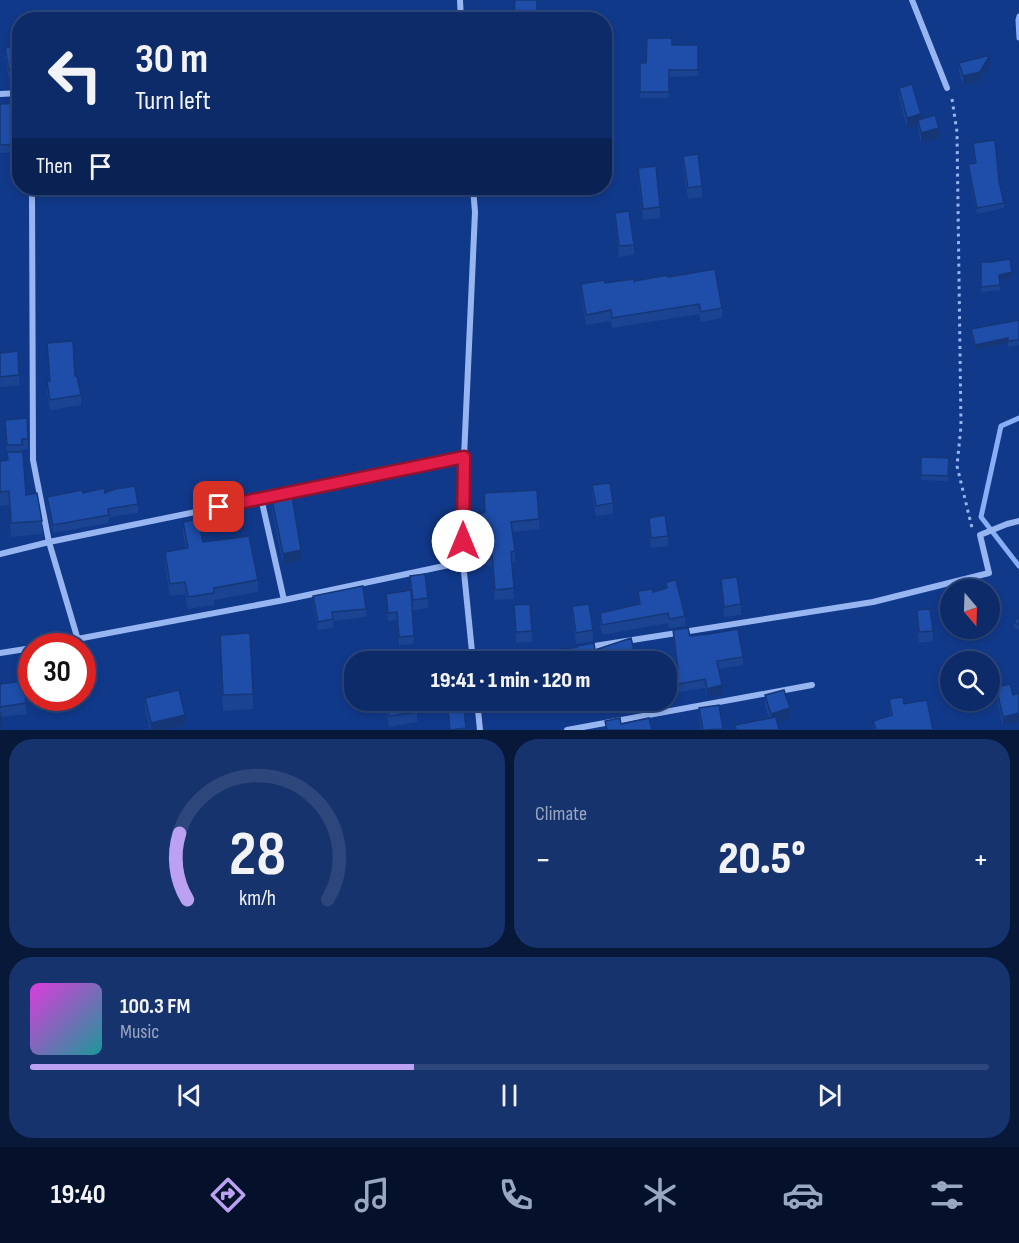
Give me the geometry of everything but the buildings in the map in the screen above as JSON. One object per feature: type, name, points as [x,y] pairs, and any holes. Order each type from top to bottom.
[{"type":"street","points":[[912,0],[947,88]]},
{"type":"street","points":[[32,195],[33,460],[49,542],[76,633]]},
{"type":"street","points":[[472,651],[463,562],[464,457],[475,212],[474,195]]},
{"type":"street","points":[[0,554],[464,457]]},
{"type":"street","points":[[22,461],[33,460]]},
{"type":"street","points":[[261,498],[284,600]]},
{"type":"street","points":[[584,647],[873,602],[989,573],[983,533],[1019,521]]},
{"type":"street","points":[[96,637],[463,562]]},
{"type":"street","points":[[0,653],[18,650]]},
{"type":"street","points":[[567,730],[812,686]]},
{"type":"street","points":[[478,711],[480,730]]},
{"type":"path","points":[[947,88],[952,100],[957,132],[961,426],[957,466],[972,528],[983,533]]},
{"type":"waterway","points":[[1019,16],[1019,38]]},
{"type":"waterway","points":[[1019,418],[1001,426],[981,517],[1019,566]]},
{"type":"route","points":[[219,507],[464,457],[463,541]]}]
